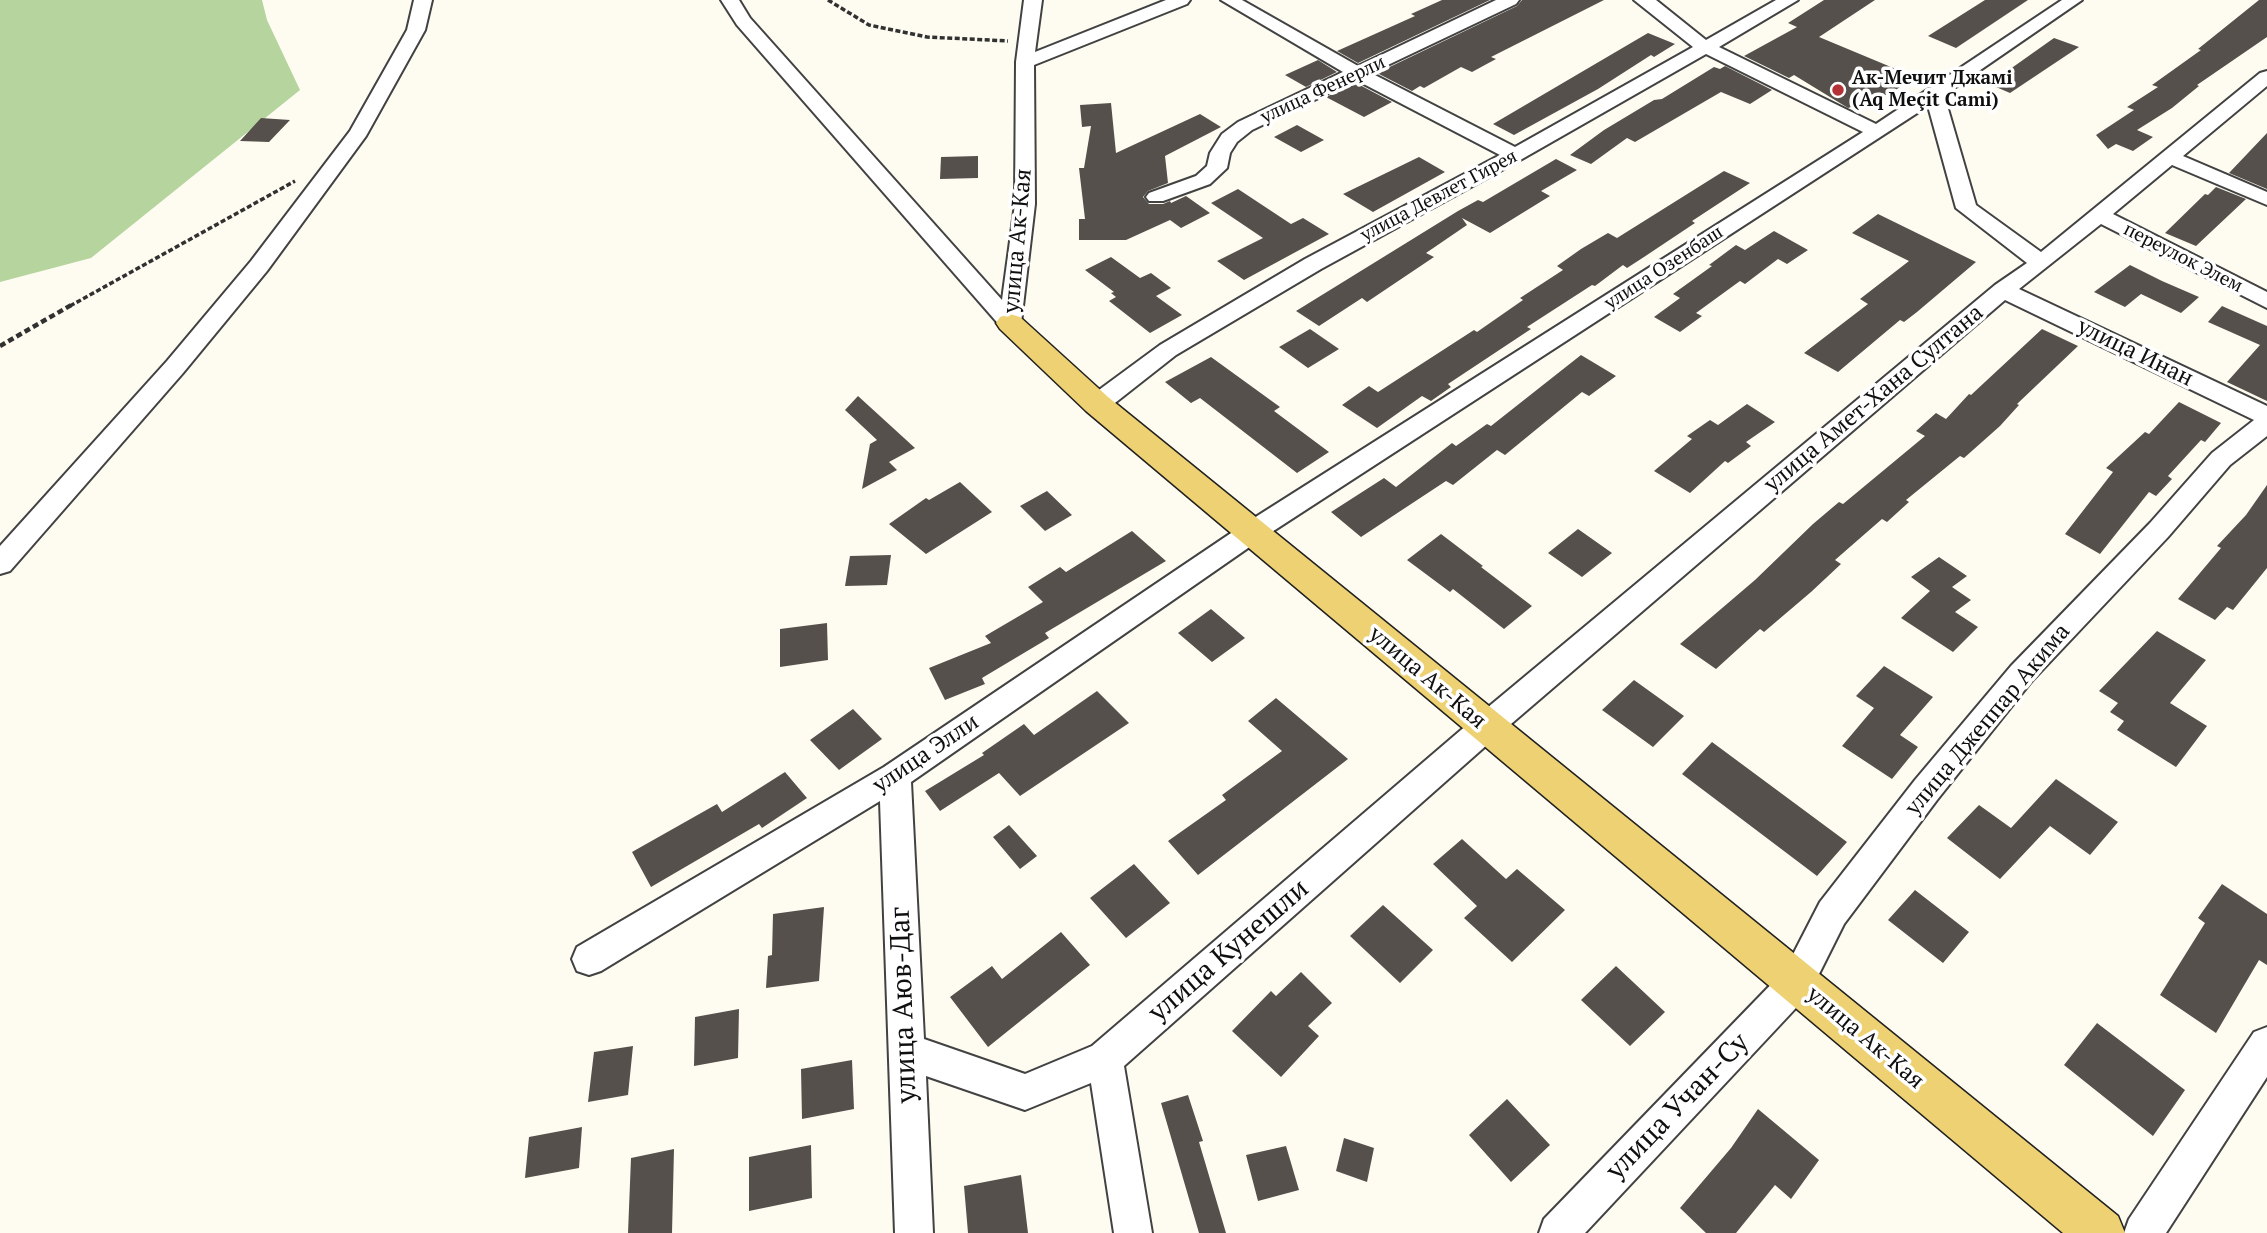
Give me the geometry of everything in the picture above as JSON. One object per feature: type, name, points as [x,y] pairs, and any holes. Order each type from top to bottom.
[{"type":"main road","name":"улица Ак-Кая","points":[[1010,323],[1097,404],[2101,1233]]},
{"type":"street","points":[[0,564],[175,367],[259,266],[359,132],[416,30],[423,0]]},
{"type":"street","points":[[730,0],[743,21],[1010,323]]},
{"type":"street","name":"улица Ак-Кая","points":[[1010,323],[1025,204],[1026,62],[1033,0]]},
{"type":"street","points":[[1026,62],[1181,0]]},
{"type":"street","points":[[1230,0],[1359,74],[1515,155]]},
{"type":"street","name":"улица Фенерли","points":[[1156,197],[1203,180],[1217,168],[1220,153],[1229,138],[1245,126],[1510,0]]},
{"type":"street","points":[[1643,0],[1659,9],[1688,36],[1707,48],[1877,132]]},
{"type":"street","name":"улица Девлет Гирея","points":[[1097,404],[1168,350],[1312,264],[1515,155],[1789,0]]},
{"type":"street","name":"улица Озенбаш","points":[[1252,532],[1877,132],[2073,0]]},
{"type":"street","name":"улица Амет-Хана Султана","points":[[1486,727],[2003,289],[2041,263],[2267,77]]},
{"type":"street","points":[[1934,94],[1966,208],[2041,263]]},
{"type":"street","points":[[2169,157],[2267,199]]},
{"type":"street","name":"переулок Элем","points":[[2099,215],[2267,301]]},
{"type":"street","name":"улица Инан","points":[[2003,289],[2267,416]]},
{"type":"street","name":"улица Джеппар Акима","points":[[1797,982],[1832,913],[1926,790],[2021,674],[2159,530],[2221,459],[2267,423]]},
{"type":"street","name":"улица Элли","points":[[589,959],[895,776],[1252,532]]},
{"type":"street","name":"улица Кунешли","points":[[905,1051],[1025,1092],[1105,1059],[1486,727]]},
{"type":"street","name":"улица Аюв-Даг","points":[[895,776],[914,1233]]},
{"type":"street","name":"улица Учан-Су","points":[[1558,1233],[1797,982]]},
{"type":"street","points":[[2143,1233],[2267,1045]]},
{"type":"street","points":[[1105,1059],[1133,1233]]},
{"type":"path","points":[[828,0],[869,25],[927,37],[1028,41]]},
{"type":"path","points":[[0,346],[201,230],[339,158]]},
{"type":"green space","points":[[0,0],[262,0],[267,20],[300,90],[91,258],[0,282]]},
{"type":"building","points":[[1442,0],[1490,0],[1358,63],[1337,51],[1415,16],[1411,14]]},
{"type":"building","points":[[1522,0],[1604,0],[1491,57],[1496,59],[1472,72],[1461,67],[1424,88],[1420,86],[1412,91],[1377,73],[1517,6]]},
{"type":"building","points":[[1824,0],[1875,0],[1819,37],[1915,77],[1891,93],[1848,108],[1794,75],[1789,78],[1744,56],[1797,27],[1788,23]]},
{"type":"building","points":[[1985,0],[2028,0],[1956,48],[1928,36]]},
{"type":"building","points":[[2259,0],[2267,0],[2267,37],[2197,85],[2199,86],[2172,108],[2137,130],[2153,137],[2133,151],[2116,144],[2108,149],[2096,135],[2134,110],[2127,107],[2158,87],[2152,85],[2201,50],[2198,49]]},
{"type":"building","points":[[1648,33],[1675,44],[1654,57],[1651,55],[1598,89],[1514,135],[1493,124]]},
{"type":"building","points":[[2054,38],[2079,47],[2010,93],[1989,84]]},
{"type":"building","points":[[1318,60],[1337,72],[1306,87],[1285,75]]},
{"type":"building","points":[[1725,66],[1772,90],[1750,104],[1721,92],[1635,142],[1627,138],[1591,164],[1570,155],[1604,130],[1654,100],[1662,99],[1714,67],[1720,69]]},
{"type":"building","points":[[1356,83],[1392,102],[1364,117],[1326,97]]},
{"type":"building","points":[[1111,103],[1116,153],[1200,114],[1221,127],[1165,156],[1168,183],[1148,191],[1143,197],[1149,204],[1163,204],[1186,196],[1210,213],[1181,228],[1170,220],[1126,240],[1079,240],[1079,219],[1085,219],[1079,168],[1084,168],[1091,126],[1082,127],[1080,105]]},
{"type":"building","points":[[261,118],[290,120],[269,142],[240,141]]},
{"type":"building","points":[[1297,125],[1324,140],[1301,152],[1274,137]]},
{"type":"building","points":[[2267,133],[2267,189],[2229,173]]},
{"type":"building","points":[[978,156],[978,178],[940,179],[941,157]]},
{"type":"building","points":[[1419,157],[1445,172],[1373,212],[1343,194]]},
{"type":"building","points":[[1556,159],[1577,170],[1541,191],[1550,196],[1490,233],[1462,218],[1467,225],[1426,253],[1434,257],[1367,302],[1362,298],[1319,326],[1296,311],[1458,211],[1478,200],[1483,202]]},
{"type":"building","points":[[1724,171],[1750,183],[1627,268],[1623,265],[1595,286],[1592,285],[1527,327],[1531,329],[1448,384],[1451,387],[1431,401],[1422,396],[1377,428],[1342,405],[1369,386],[1378,392],[1474,330],[1477,332],[1523,300],[1520,298],[1563,270],[1557,266],[1581,249],[1608,233],[1617,238]]},
{"type":"building","points":[[2216,187],[2246,199],[2196,246],[2165,233],[2205,194],[2208,195]]},
{"type":"building","points":[[1238,189],[1291,224],[1303,218],[1329,234],[1244,280],[1217,261],[1263,238],[1211,203]]},
{"type":"building","points":[[1878,214],[1976,262],[1917,312],[1904,322],[1900,320],[1838,372],[1804,353],[1868,304],[1860,299],[1909,261],[1852,233]]},
{"type":"building","points":[[1774,231],[1808,250],[1787,264],[1778,259],[1745,284],[1740,281],[1696,313],[1702,316],[1680,332],[1654,317],[1680,298],[1673,294],[1736,245],[1745,250]]},
{"type":"building","points":[[1111,257],[1140,278],[1151,273],[1171,288],[1156,296],[1182,315],[1150,333],[1109,301],[1116,297],[1111,293],[1114,292],[1085,270]]},
{"type":"building","points":[[2130,265],[2199,297],[2181,313],[2141,294],[2125,307],[2094,292]]},
{"type":"building","points":[[2222,306],[2267,326],[2267,401],[2227,382],[2260,345],[2208,322]]},
{"type":"building","points":[[1310,329],[1339,349],[1308,368],[1279,347]]},
{"type":"building","points":[[2042,329],[2078,346],[2017,404],[2019,405],[2000,426],[1964,458],[1960,456],[1906,500],[1909,502],[1887,522],[1882,519],[1835,560],[1841,564],[1811,592],[1764,632],[1760,629],[1716,669],[1680,644],[1755,580],[1813,524],[1839,502],[1843,504],[1925,436],[1916,431],[1936,413],[1946,419],[1969,394]]},
{"type":"building","points":[[1581,355],[1616,376],[1589,396],[1582,392],[1505,455],[1497,450],[1453,485],[1446,481],[1361,537],[1331,512],[1384,478],[1396,487],[1452,443],[1456,446],[1487,424],[1491,426]]},
{"type":"building","points":[[1211,357],[1280,407],[1274,411],[1329,452],[1297,473],[1200,398],[1191,403],[1165,382]]},
{"type":"building","points":[[858,396],[915,448],[889,462],[897,470],[862,489],[870,444],[877,440],[845,410]]},
{"type":"building","points":[[2179,402],[2221,423],[2205,442],[2201,440],[2168,476],[2172,479],[2156,496],[2149,492],[2100,554],[2065,534],[2113,472],[2106,468],[2145,432],[2149,434]]},
{"type":"building","points":[[1747,404],[1775,422],[1746,442],[1751,446],[1728,463],[1725,461],[1690,493],[1654,471],[1692,439],[1687,436],[1710,420],[1718,425]]},
{"type":"building","points":[[960,482],[992,512],[926,554],[889,524],[926,498],[929,500]]},
{"type":"building","points":[[2267,485],[2267,568],[2233,610],[2227,607],[2215,620],[2178,599],[2221,548],[2217,546],[2246,515]]},
{"type":"building","points":[[1047,491],[1072,515],[1045,531],[1020,506]]},
{"type":"building","points":[[1578,529],[1612,553],[1582,577],[1548,553]]},
{"type":"building","points":[[1132,531],[1166,561],[1045,633],[1049,638],[982,678],[985,684],[945,700],[929,668],[991,643],[985,636],[1043,602],[1028,587],[1060,567],[1066,572]]},
{"type":"building","points":[[1441,534],[1532,606],[1504,629],[1453,589],[1450,592],[1407,560]]},
{"type":"building","points":[[891,555],[887,585],[845,586],[850,556]]},
{"type":"building","points":[[1939,557],[1967,576],[1952,587],[1971,600],[1955,612],[1978,627],[1953,652],[1901,618],[1930,591],[1911,577]]},
{"type":"building","points":[[1211,609],[1245,638],[1212,662],[1178,633]]},
{"type":"building","points":[[827,623],[828,660],[780,667],[780,629]]},
{"type":"building","points":[[2157,631],[2206,660],[2170,703],[2207,726],[2176,767],[2117,730],[2124,721],[2110,712],[2118,703],[2099,691]]},
{"type":"building","points":[[1884,666],[1933,697],[1900,735],[1918,747],[1892,779],[1842,746],[1874,708],[1856,696]]},
{"type":"building","points":[[1634,680],[1684,716],[1653,747],[1602,710]]},
{"type":"building","points":[[1097,691],[1129,723],[1020,796],[999,773],[940,811],[925,791],[984,755],[982,753],[1024,724],[1034,735]]},
{"type":"building","points":[[1276,698],[1348,759],[1198,875],[1168,841],[1226,800],[1222,795],[1282,751],[1248,721]]},
{"type":"building","points":[[853,709],[882,739],[839,770],[810,740]]},
{"type":"building","points":[[1712,742],[1847,842],[1817,876],[1682,774]]},
{"type":"building","points":[[785,772],[807,798],[762,828],[759,824],[651,887],[632,852],[717,804],[722,812]]},
{"type":"building","points":[[2056,779],[2118,822],[2090,855],[2050,826],[2000,879],[1947,838],[1979,805],[2011,828]]},
{"type":"building","points":[[1009,825],[1037,856],[1020,869],[993,837]]},
{"type":"building","points":[[1462,839],[1506,879],[1517,869],[1565,910],[1512,962],[1464,918],[1477,906],[1433,864]]},
{"type":"building","points":[[1134,864],[1170,903],[1126,938],[1090,898]]},
{"type":"building","points":[[2222,884],[2267,914],[2267,965],[2259,960],[2216,1033],[2160,995],[2205,923],[2198,918]]},
{"type":"building","points":[[1915,890],[1969,932],[1943,963],[1888,920]]},
{"type":"building","points":[[1383,905],[1433,950],[1400,983],[1350,936]]},
{"type":"building","points":[[824,907],[819,981],[766,988],[768,956],[772,955],[773,914]]},
{"type":"building","points":[[1061,932],[1090,965],[988,1047],[950,997],[992,966],[1002,979]]},
{"type":"building","points":[[1616,966],[1665,1012],[1630,1046],[1581,1000]]},
{"type":"building","points":[[1301,972],[1332,1003],[1308,1026],[1319,1036],[1281,1077],[1232,1031],[1271,991],[1276,996]]},
{"type":"building","points":[[739,1009],[738,1058],[694,1066],[695,1017]]},
{"type":"building","points":[[2097,1023],[2185,1090],[2153,1136],[2064,1065]]},
{"type":"building","points":[[633,1046],[628,1095],[588,1102],[594,1052]]},
{"type":"building","points":[[852,1060],[854,1109],[802,1119],[801,1069]]},
{"type":"building","points":[[1188,1095],[1203,1141],[1199,1142],[1226,1233],[1199,1233],[1161,1103]]},
{"type":"building","points":[[1507,1099],[1550,1145],[1511,1182],[1469,1135]]},
{"type":"building","points":[[1758,1109],[1819,1160],[1791,1199],[1775,1185],[1736,1233],[1706,1233],[1680,1208],[1731,1148]]},
{"type":"building","points":[[582,1127],[579,1168],[525,1178],[529,1137]]},
{"type":"building","points":[[1344,1138],[1374,1148],[1367,1182],[1336,1171]]},
{"type":"building","points":[[811,1145],[812,1198],[749,1211],[749,1157]]},
{"type":"building","points":[[1286,1146],[1299,1190],[1258,1201],[1246,1155]]},
{"type":"building","points":[[674,1149],[672,1233],[628,1233],[631,1158]]},
{"type":"building","points":[[1021,1175],[1028,1233],[968,1233],[964,1186]]},
{"type":"place","name":"Ак-Мечит Джамі (Aq Meçit Cami)","points":[[1838,90]]}]
